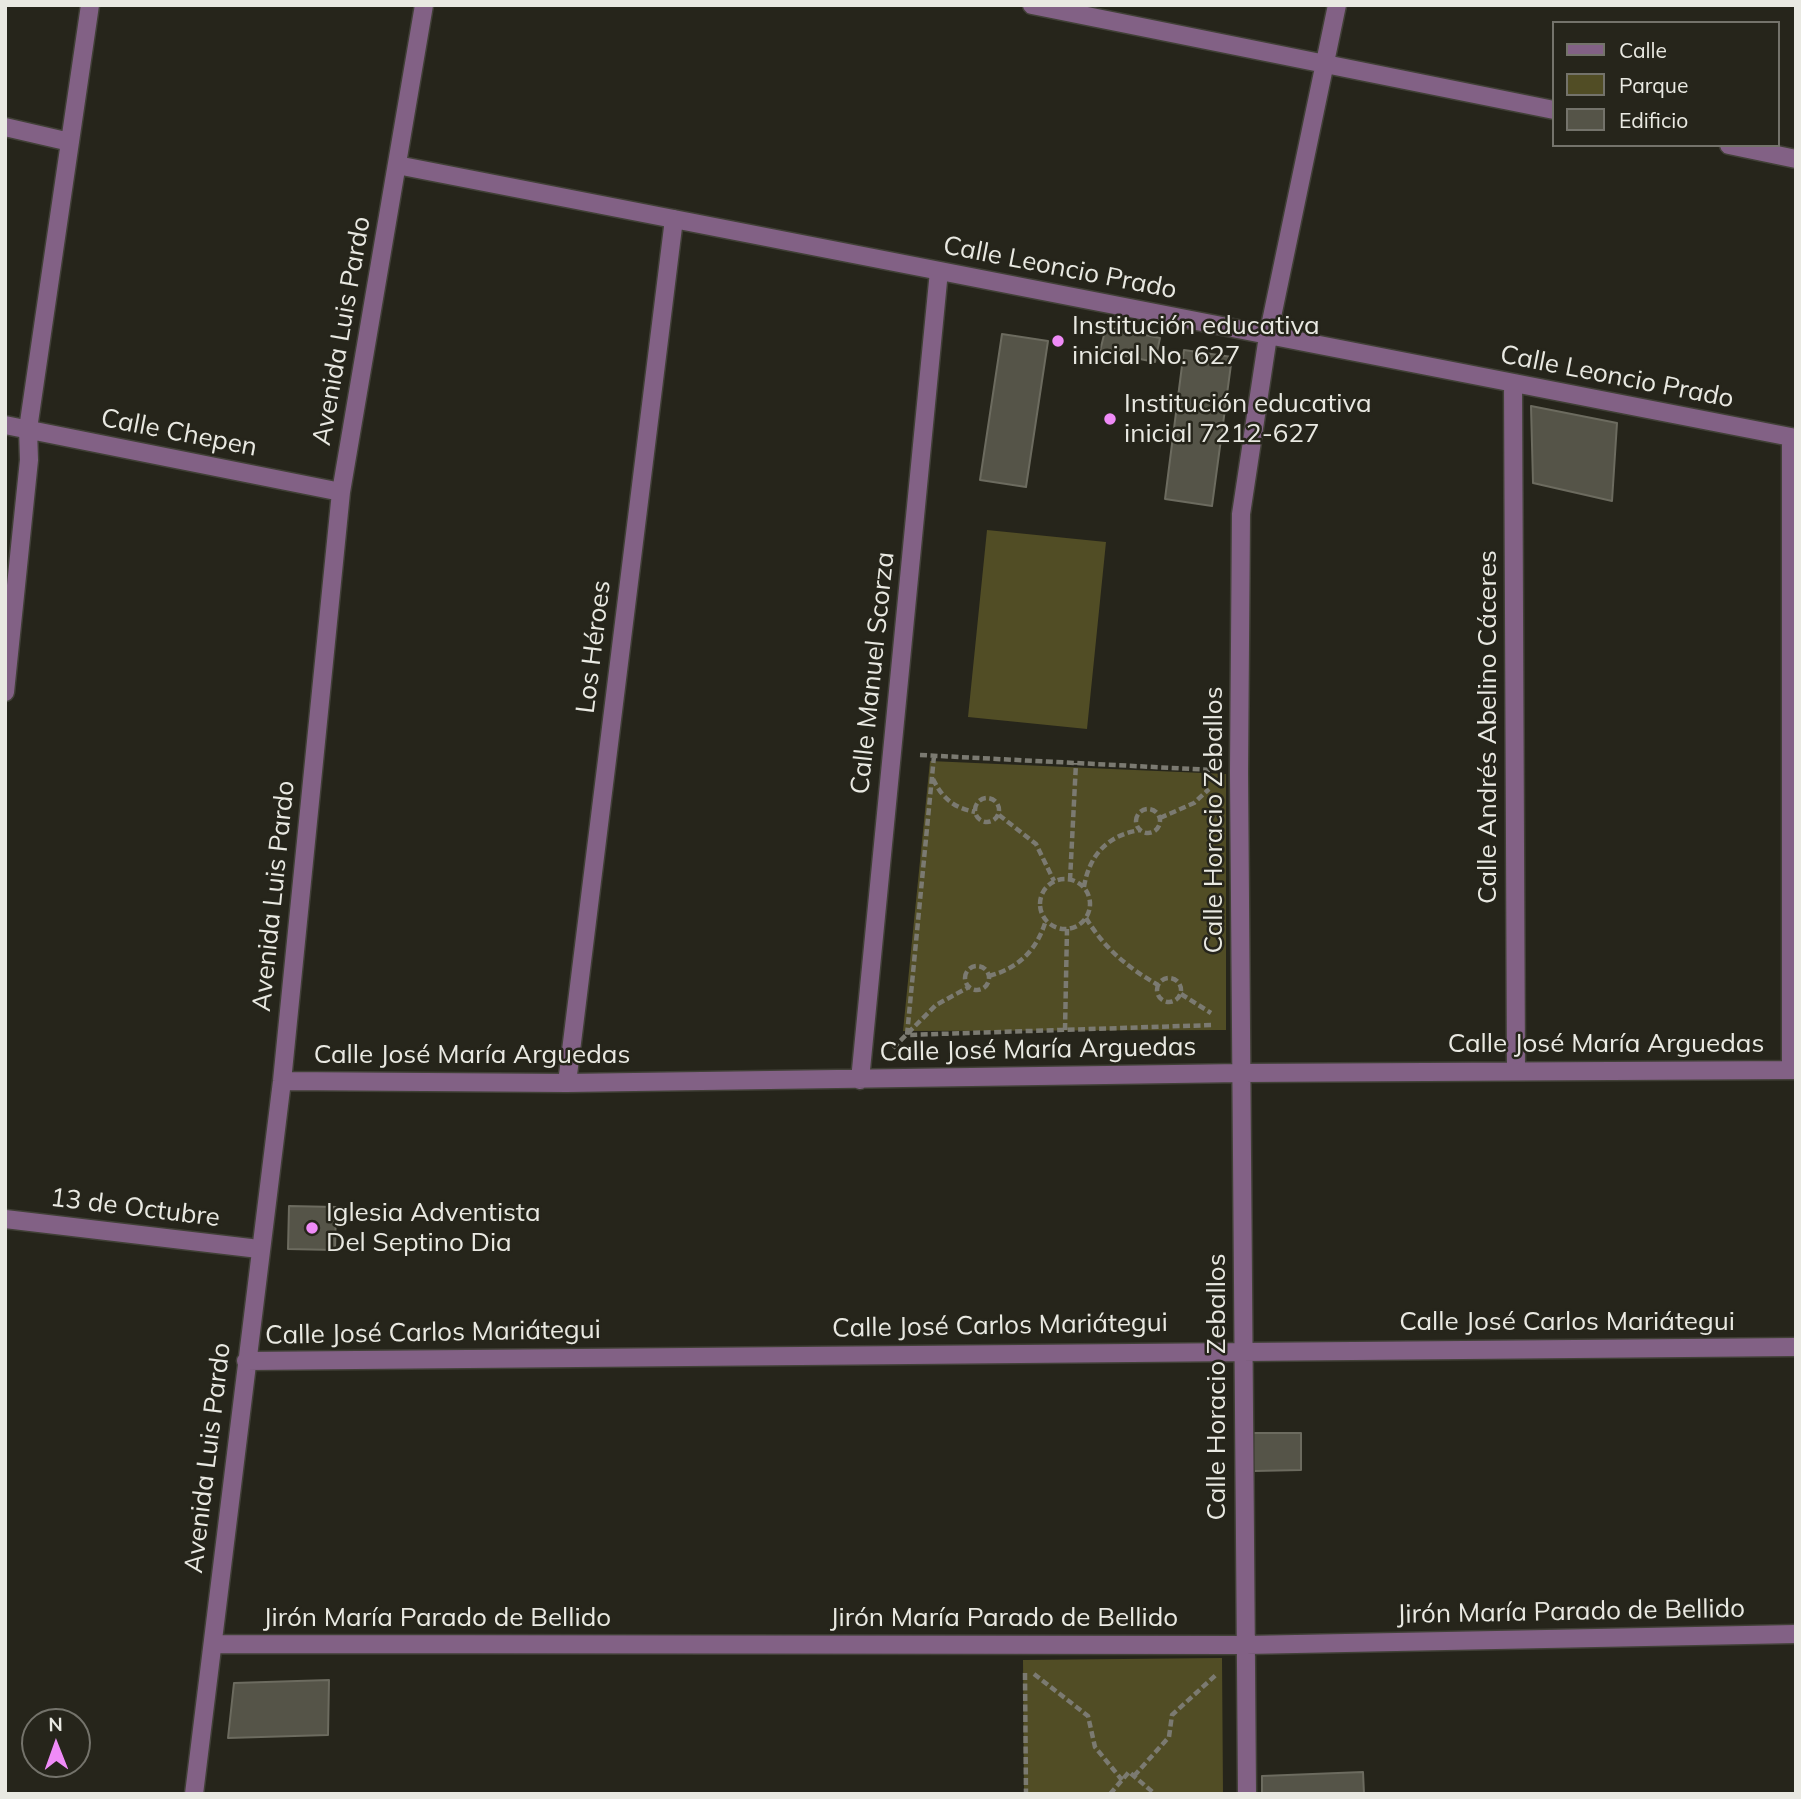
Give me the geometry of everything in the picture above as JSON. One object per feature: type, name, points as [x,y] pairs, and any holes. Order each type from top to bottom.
[{"type":"street","points":[[5,692],[29,460],[28,429],[90,5]]},
{"type":"street","name":"Avenida Luis Pardo","points":[[194,1794],[259,1249],[282,1081],[341,492],[424,5]]},
{"type":"street","points":[[1032,5],[1552,110]]},
{"type":"street","name":"Calle Horacio Zeballos","points":[[1247,1794],[1241,1073],[1241,514],[1268,336],[1337,5]]},
{"type":"street","points":[[5,127],[70,142]]},
{"type":"street","points":[[1739,147],[1796,159]]},
{"type":"street","name":"Calle Leoncio Prado","points":[[397,164],[1793,438]]},
{"type":"street","name":"Los Héroes","points":[[567,1083],[674,219]]},
{"type":"street","name":"Calle Manuel Scorza","points":[[860,1080],[939,271]]},
{"type":"street","name":"Calle Andrés Abelino Cáceres","points":[[1513,383],[1516,1071]]},
{"type":"street","name":"Calle Chepen","points":[[5,425],[341,492]]},
{"type":"street","points":[[1793,438],[1793,1070]]},
{"type":"street","name":"Calle José María Arguedas","points":[[282,1081],[567,1083],[1241,1073],[1793,1070]]},
{"type":"street","name":"13 de Octubre","points":[[5,1219],[259,1249]]},
{"type":"street","name":"Calle José Carlos Mariátegui","points":[[246,1361],[1243,1349],[1796,1347]]},
{"type":"street","name":"Jirón María Parado de Bellido","points":[[213,1644],[1245,1644],[1796,1634]]},
{"type":"path","points":[[891,754],[1220,771],[1209,789],[1194,803],[1160,818]]},
{"type":"path","points":[[907,1035],[934,756]]},
{"type":"path","points":[[1070,880],[1076,764]]},
{"type":"path","points":[[932,778],[939,792],[950,803],[975,812],[986,822],[999,815]]},
{"type":"path","points":[[975,812],[981,799],[988,797],[999,807],[999,815]]},
{"type":"path","points":[[1140,830],[1136,816],[1142,810],[1149,809],[1160,818]]},
{"type":"path","points":[[999,815],[1037,844],[1054,881]]},
{"type":"path","points":[[1046,920],[1056,927],[1067,929],[1086,918],[1090,908],[1084,887],[1087,871],[1103,846],[1126,832],[1154,831],[1159,826],[1160,818]]},
{"type":"path","points":[[989,976],[1002,972],[1025,958],[1035,947],[1046,920],[1040,899],[1044,889],[1054,881],[1070,880],[1084,887]]},
{"type":"path","points":[[1086,918],[1110,952],[1133,971],[1158,985],[1161,999],[1175,1000],[1181,994],[1177,981],[1163,979],[1158,985]]},
{"type":"path","points":[[1065,1030],[1067,929]]},
{"type":"path","points":[[969,988],[966,974],[971,968],[978,966],[989,976]]},
{"type":"path","points":[[860,1080],[936,1005],[969,988],[984,989],[989,976]]},
{"type":"path","points":[[907,1035],[1222,1025]]},
{"type":"path","points":[[1134,1776],[1169,1737],[1172,1715],[1245,1644]]},
{"type":"path","points":[[1025,1668],[1038,1667]]},
{"type":"path","points":[[1025,1668],[1088,1716],[1095,1747],[1122,1780]]},
{"type":"path","points":[[1025,1668],[1026,1794]]},
{"type":"path","points":[[1110,1794],[1129,1772],[1155,1794]]},
{"type":"green space","points":[[987,530],[1106,542],[1087,729],[968,717]]},
{"type":"green space","points":[[930,761],[1226,774],[1226,1030],[903,1031]]},
{"type":"green space","points":[[1222,1658],[1223,1794],[1024,1794],[1023,1660]]},
{"type":"building","points":[[1106,327],[1160,338],[1155,362],[1100,351]]},
{"type":"building","points":[[1002,334],[1048,341],[1026,487],[980,480]]},
{"type":"building","points":[[1184,350],[1232,357],[1212,506],[1165,499]]},
{"type":"building","points":[[1531,406],[1617,423],[1612,501],[1533,483]]},
{"type":"building","name":"Iglesia Adventista Del Septino Dia","points":[[289,1206],[336,1207],[335,1250],[288,1249]]},
{"type":"building","points":[[1253,1433],[1301,1433],[1301,1470],[1254,1471]]},
{"type":"building","points":[[329,1680],[328,1735],[228,1738],[234,1683]]},
{"type":"building","points":[[1363,1772],[1364,1794],[1262,1794],[1262,1776]]},
{"type":"place","name":"Institución educativa inicial No. 627","points":[[1058,341]]},
{"type":"place","name":"Institución educativa inicial 7212-627","points":[[1110,419]]},
{"type":"place","name":"Iglesia Adventista Del Septino Dia","points":[[312,1228]]}]
